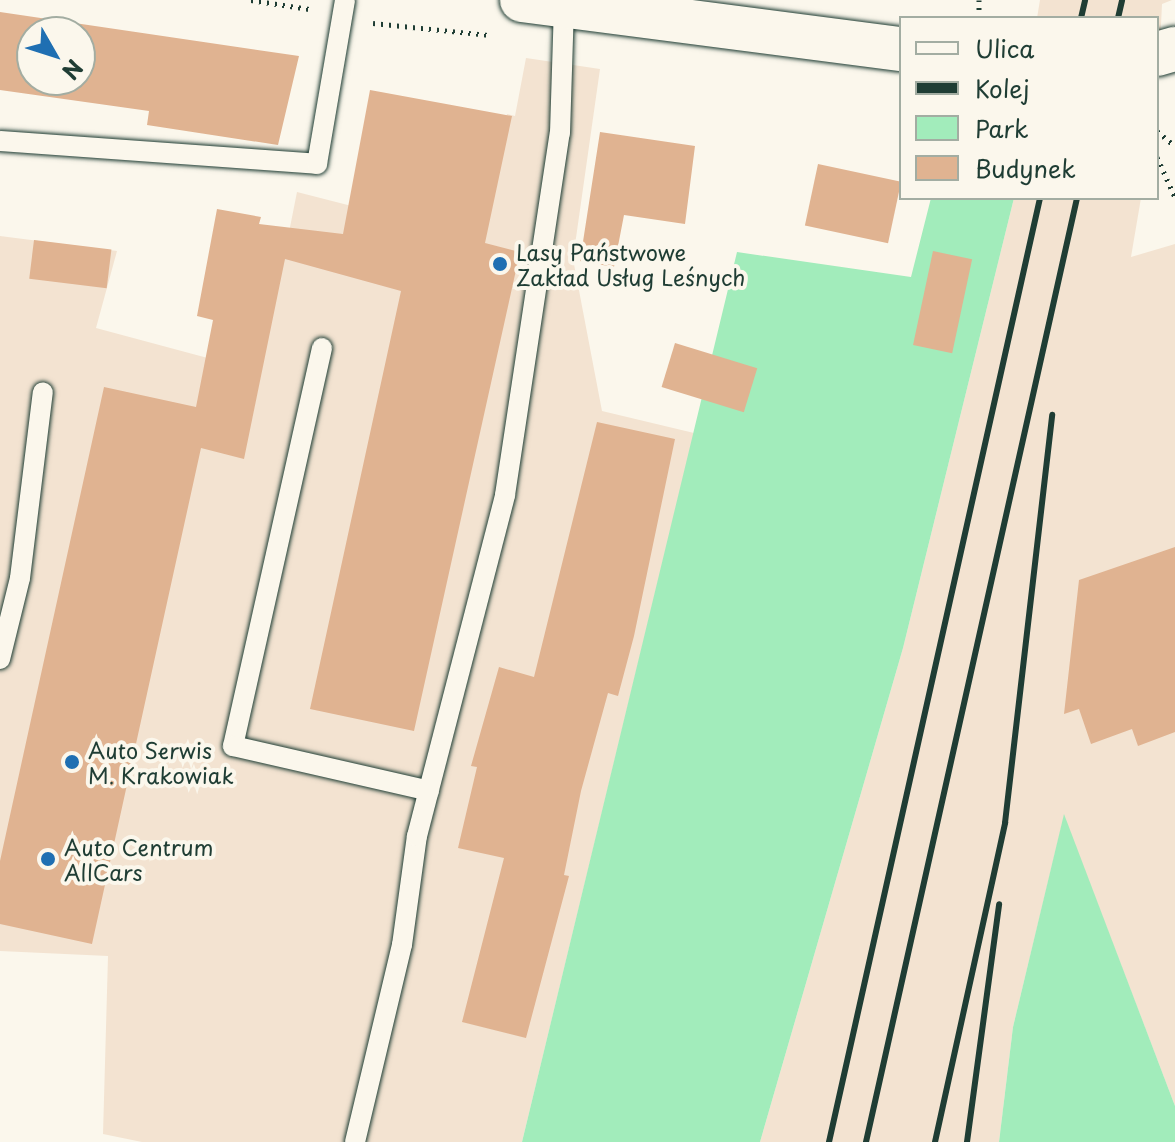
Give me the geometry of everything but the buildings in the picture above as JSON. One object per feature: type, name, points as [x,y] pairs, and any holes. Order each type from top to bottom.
[{"type":"street","points":[[549,15],[899,49]]},
{"type":"lane","points":[[0,141],[317,164],[343,10]]},
{"type":"lane","points":[[355,1142],[402,945],[429,791],[505,495],[560,133],[549,15]]},
{"type":"lane","points":[[322,348],[233,746],[429,791]]},
{"type":"lane","points":[[1,652],[20,578],[43,392]]},
{"type":"path","points":[[251,0],[343,10],[408,26],[549,15]]},
{"type":"path","points":[[1159,133],[1175,146]]},
{"type":"path","points":[[1159,161],[1175,197]]},
{"type":"shaded area","points":[[1040,0],[1172,0],[1162,4],[1159,67],[1159,16],[1037,16]]},
{"type":"shaded area","points":[[526,58],[600,69],[573,259],[602,411],[694,433],[522,1142],[142,1142],[103,1134],[108,956],[0,951],[0,236],[117,251],[96,328],[230,364],[252,418],[297,192],[418,223],[505,126],[507,114],[515,116]]},
{"type":"shaded area","points":[[1014,200],[1141,200],[1131,257],[1175,244],[1175,1106],[1064,816],[1013,1027],[999,1142],[760,1142],[903,648]]},
{"type":"green space","points":[[930,200],[1014,200],[903,648],[760,1142],[522,1142],[737,252],[911,277]]},
{"type":"green space","points":[[1064,814],[1175,1106],[1175,1142],[999,1142],[1013,1027]]},
{"type":"railway","points":[[1081,16],[1085,0]]},
{"type":"railway","points":[[1118,16],[1122,0]]},
{"type":"railway","points":[[829,1142],[1040,200]]},
{"type":"railway","points":[[866,1142],[1077,200]]},
{"type":"railway","points":[[935,1142],[1005,823],[1052,415]]},
{"type":"railway","points":[[967,1142],[999,904]]},
{"type":"place","name":"Lasy Państwowe Zakład Usług Leśnych","points":[[500,264]]},
{"type":"place","name":"Auto Serwis M. Krakowiak","points":[[72,762]]},
{"type":"place","name":"Auto Centrum AllCars","points":[[48,859]]}]
